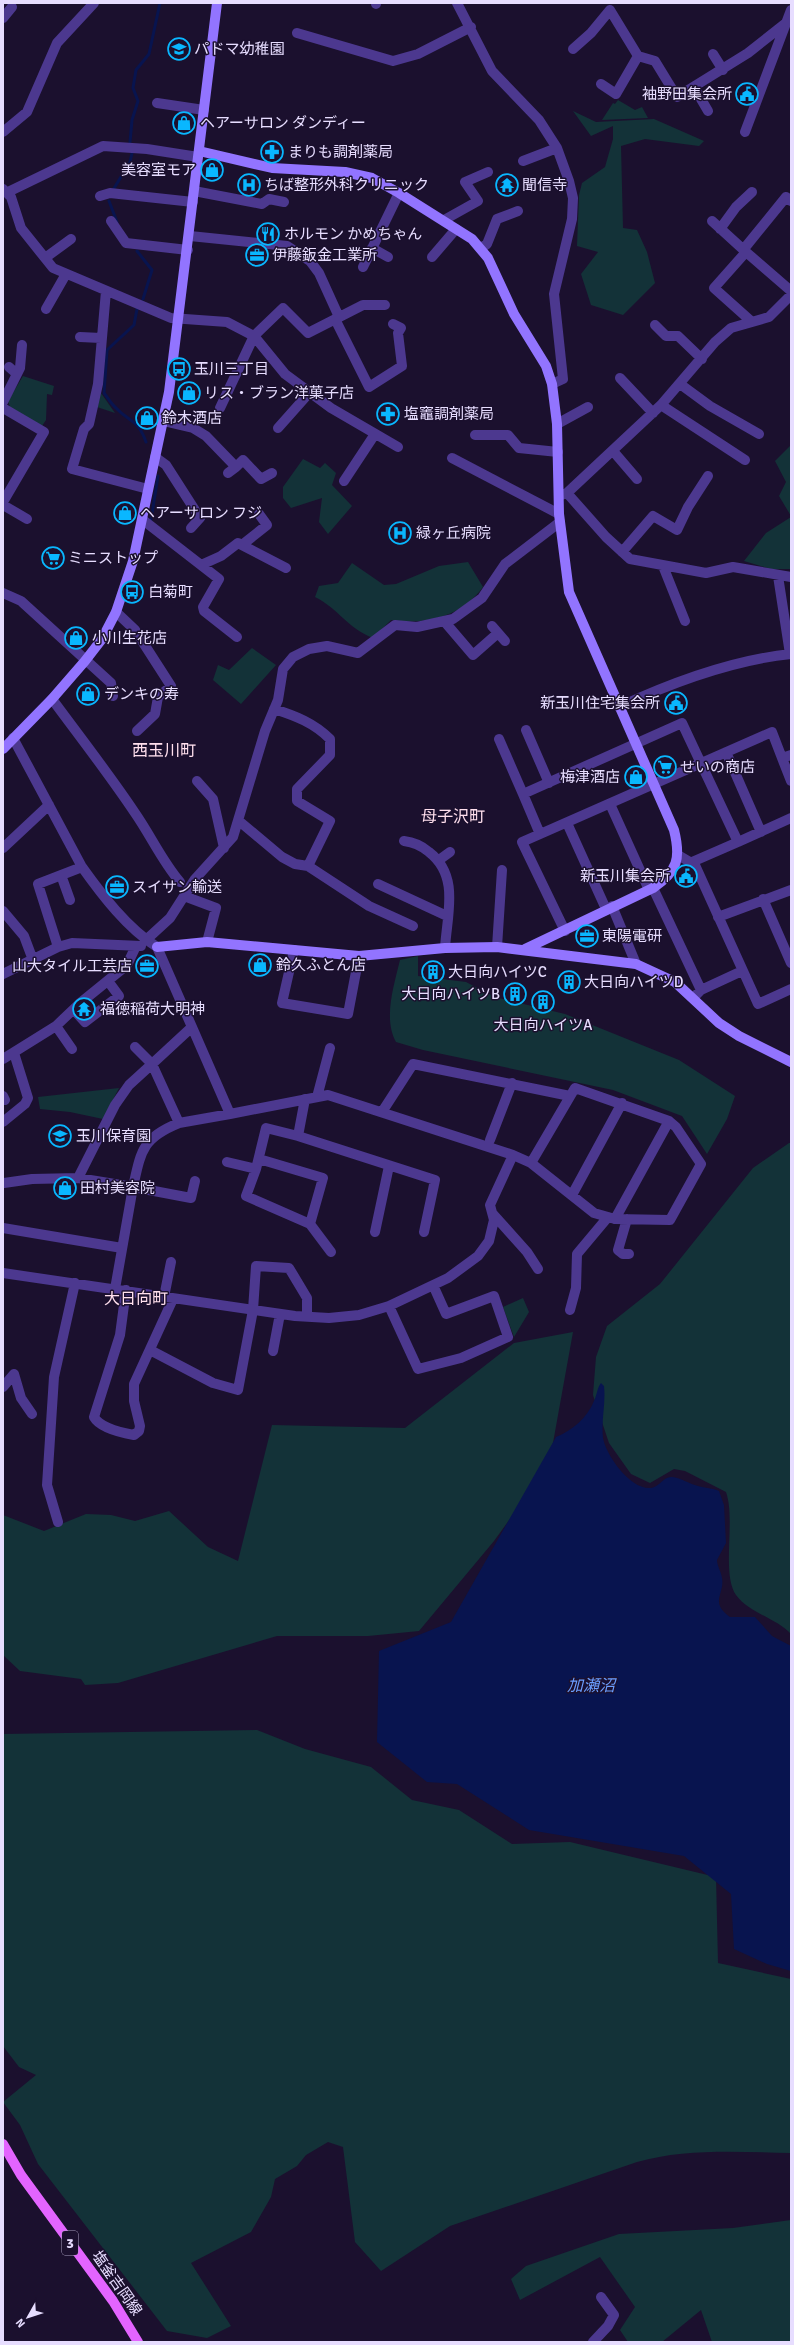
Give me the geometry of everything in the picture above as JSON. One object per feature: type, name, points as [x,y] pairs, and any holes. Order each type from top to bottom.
[{"type":"main road","name":"塩釜吉岡線","points":[[3,2144],[25,2181],[113,2301],[138,2342]]},
{"type":"street","points":[[3,132],[27,112],[57,43],[94,3]]},
{"type":"street","points":[[3,749],[52,699],[102,639],[116,612],[133,561],[143,520],[148,489],[169,392],[180,318],[198,154],[217,3]]},
{"type":"street","points":[[458,3],[492,71],[539,120],[557,148],[573,198],[572,219],[554,294],[563,379],[552,384]]},
{"type":"street","points":[[3,18],[12,7]]},
{"type":"street","points":[[573,49],[591,33],[610,10],[638,56],[655,61],[677,97],[723,70],[786,23]]},
{"type":"street","points":[[745,132],[791,10]]},
{"type":"street","points":[[297,33],[393,61],[418,54],[471,27]]},
{"type":"street","points":[[713,54],[723,70]]},
{"type":"street","points":[[601,84],[616,94],[638,56]]},
{"type":"street","points":[[694,87],[708,110]]},
{"type":"street","points":[[157,103],[204,110]]},
{"type":"street","points":[[398,447],[310,392],[277,367],[254,336],[227,322],[171,318],[52,268],[21,228],[5,190],[104,146],[198,154],[272,168],[345,172],[372,178],[399,192],[444,220],[481,248],[488,258],[514,314],[546,366],[552,384],[563,494],[559,518],[569,592],[635,745],[674,830],[678,847],[678,855],[672,870],[664,880],[651,889],[609,907],[565,931],[525,949]]},
{"type":"street","points":[[523,161],[557,148]]},
{"type":"street","points":[[444,220],[478,201],[465,182],[488,172]]},
{"type":"street","points":[[194,191],[262,204],[268,199],[284,202]]},
{"type":"street","points":[[363,267],[399,192]]},
{"type":"street","points":[[720,229],[736,207],[752,192]]},
{"type":"street","points":[[100,196],[110,193],[193,202]]},
{"type":"street","points":[[752,322],[714,288],[745,251],[786,197],[791,201]]},
{"type":"street","points":[[481,248],[487,244],[497,219],[518,210]]},
{"type":"street","points":[[111,221],[126,243],[188,250]]},
{"type":"street","points":[[712,221],[791,291]]},
{"type":"street","points":[[432,257],[456,229]]},
{"type":"street","points":[[190,236],[288,246],[310,261],[319,273],[337,318],[369,388],[402,366],[398,333],[400,328]]},
{"type":"street","points":[[44,258],[70,239]]},
{"type":"street","points":[[372,248],[388,257]]},
{"type":"street","points":[[46,309],[66,274]]},
{"type":"street","points":[[106,291],[98,384],[90,424],[84,429],[72,469],[148,489]]},
{"type":"street","points":[[563,494],[613,451],[661,405],[702,358],[731,328],[769,317],[791,296]]},
{"type":"street","points":[[220,408],[254,336],[283,308],[308,334],[363,305],[385,304]]},
{"type":"street","points":[[655,325],[666,336],[678,336],[702,358]]},
{"type":"street","points":[[80,336],[101,338]]},
{"type":"street","points":[[3,402],[13,371],[20,368],[22,345]]},
{"type":"street","points":[[620,378],[653,412]]},
{"type":"street","points":[[680,384],[710,406],[759,434]]},
{"type":"street","points":[[278,428],[310,392]]},
{"type":"street","points":[[661,405],[745,460]]},
{"type":"street","points":[[557,424],[588,407]]},
{"type":"street","points":[[3,408],[44,432],[3,504],[27,519]]},
{"type":"street","points":[[162,421],[193,428],[206,436],[232,470],[243,460],[261,479],[272,473]]},
{"type":"street","points":[[344,481],[375,434]]},
{"type":"street","points":[[474,435],[508,435],[519,448],[558,452]]},
{"type":"street","points":[[613,451],[637,479]]},
{"type":"street","points":[[155,457],[166,465],[200,518],[192,528]]},
{"type":"street","points":[[452,458],[559,518]]},
{"type":"street","points":[[622,552],[653,516],[677,530],[688,507],[708,476]]},
{"type":"street","points":[[563,494],[630,559],[706,573],[733,567],[778,576],[791,577]]},
{"type":"street","points":[[242,545],[268,525],[259,514]]},
{"type":"street","points":[[146,940],[170,918],[195,879],[224,848],[232,837],[239,821],[265,731],[274,709],[284,669],[293,657],[309,649],[327,646],[358,653],[395,625],[417,627],[453,618],[482,598],[505,564],[559,518]]},
{"type":"street","points":[[143,520],[219,579],[203,607],[204,611],[237,637]]},
{"type":"street","points":[[201,565],[221,556],[238,543],[286,568]]},
{"type":"street","points":[[663,566],[684,621]]},
{"type":"street","points":[[619,707],[677,682],[761,657],[790,654],[778,576]]},
{"type":"street","points":[[3,593],[21,601],[85,661],[111,683],[113,696]]},
{"type":"street","points":[[116,612],[135,630],[171,686],[158,697],[155,714],[137,731]]},
{"type":"street","points":[[444,621],[473,655],[495,630],[505,641]]},
{"type":"street","points":[[52,699],[106,770],[136,814],[169,869],[180,882]]},
{"type":"street","points":[[274,709],[296,716],[318,727],[330,739],[330,755],[298,789],[296,796],[297,801],[330,821],[308,866]]},
{"type":"street","points":[[523,794],[682,723],[738,842]]},
{"type":"street","points":[[526,730],[549,783]]},
{"type":"street","points":[[565,931],[522,842],[772,732],[786,756],[791,781]]},
{"type":"street","points":[[13,738],[82,867],[96,886],[146,940],[157,947],[230,1114]]},
{"type":"street","points":[[499,739],[540,834]]},
{"type":"street","points":[[726,752],[761,832]]},
{"type":"street","points":[[197,781],[213,799],[224,848]]},
{"type":"street","points":[[610,804],[701,990]]},
{"type":"street","points":[[3,848],[49,805]]},
{"type":"street","points":[[692,862],[791,818]]},
{"type":"street","points":[[239,821],[282,857],[295,864],[308,866],[369,906],[413,926]]},
{"type":"street","points":[[567,823],[636,964]]},
{"type":"street","points":[[404,841],[424,848],[439,860],[446,869],[451,890],[447,916],[445,948]]},
{"type":"street","points":[[439,860],[450,852]]},
{"type":"street","points":[[678,855],[692,862],[758,1004],[791,989]]},
{"type":"street","points":[[58,947],[38,884],[82,867]]},
{"type":"street","points":[[497,947],[502,870]]},
{"type":"street","points":[[61,875],[70,900]]},
{"type":"street","points":[[378,884],[447,916]]},
{"type":"street","points":[[718,917],[763,899],[791,890]]},
{"type":"street","points":[[184,896],[216,908],[207,942]]},
{"type":"street","points":[[763,899],[791,963]]},
{"type":"street","points":[[3,911],[24,936],[33,960]]},
{"type":"street","points":[[3,974],[58,947],[72,943],[157,947],[207,942],[359,956],[445,948],[497,947],[525,949],[636,964],[675,982],[719,1023],[739,1036],[791,1062]]},
{"type":"street","points":[[3,1059],[56,1026],[127,965],[136,946]]},
{"type":"street","points":[[294,950],[282,1003],[348,1014],[359,956]]},
{"type":"street","points":[[693,998],[701,990],[742,971]]},
{"type":"street","points":[[74,1010],[85,1022],[118,996],[108,981]]},
{"type":"street","points":[[56,1026],[72,1049]]},
{"type":"street","points":[[78,1178],[115,1105],[129,1085],[192,1027]]},
{"type":"street","points":[[135,1047],[152,1064],[179,1123]]},
{"type":"street","points":[[317,1097],[330,1048]]},
{"type":"street","points":[[3,1122],[25,1104],[28,1098],[14,1053]]},
{"type":"street","points":[[382,1112],[413,1064],[570,1096]]},
{"type":"street","points":[[490,1140],[512,1083]]},
{"type":"street","points":[[115,1289],[133,1187],[141,1152],[149,1141],[161,1130],[179,1123],[328,1096],[382,1112],[531,1163],[594,1213],[612,1218],[670,1220],[701,1164],[676,1126],[669,1121],[622,1103],[575,1088],[531,1163]]},
{"type":"street","points":[[298,1136],[305,1099]]},
{"type":"street","points":[[572,1195],[622,1103]]},
{"type":"street","points":[[570,1310],[576,1288],[577,1254],[612,1218],[669,1121]]},
{"type":"street","points":[[331,1252],[310,1224],[246,1196],[258,1164],[266,1128],[298,1136],[435,1180],[424,1232]]},
{"type":"street","points":[[3,1273],[280,1314],[307,1317],[359,1315],[389,1306],[448,1278],[478,1256],[489,1241],[494,1220],[490,1205],[513,1156]]},
{"type":"street","points":[[227,1162],[258,1164],[323,1178],[310,1224]]},
{"type":"street","points":[[375,1232],[389,1166]]},
{"type":"street","points":[[4,1183],[32,1179],[78,1178],[191,1198],[195,1181]]},
{"type":"street","points":[[493,1214],[527,1252],[538,1269]]},
{"type":"street","points":[[627,1219],[618,1250],[623,1254],[629,1254]]},
{"type":"street","points":[[3,1228],[122,1248]]},
{"type":"street","points":[[126,1290],[120,1335],[94,1417],[99,1423],[128,1434],[134,1434],[139,1431],[140,1426],[134,1401],[134,1384],[150,1350],[169,1298],[171,1262]]},
{"type":"street","points":[[150,1350],[213,1383],[238,1390],[253,1310],[256,1266],[289,1268],[307,1298],[307,1317]]},
{"type":"street","points":[[58,1522],[47,1485],[54,1377],[74,1283]]},
{"type":"street","points":[[389,1306],[418,1369],[461,1358],[508,1337],[494,1296],[446,1314],[432,1285]]},
{"type":"street","points":[[273,1352],[280,1314]]},
{"type":"street","points":[[3,1387],[14,1374],[21,1398],[32,1414]]},
{"type":"street","points":[[592,2342],[608,2326],[614,2315],[601,2297]]},
{"type":"green space","points":[[618,100],[635,110],[642,107],[648,118],[602,120],[613,103],[615,104]]},
{"type":"green space","points":[[573,111],[596,122],[654,119],[704,141],[699,146],[645,139],[621,146],[623,228],[637,230],[647,252],[655,283],[623,315],[591,305],[581,274],[598,252],[577,246],[579,195],[582,183],[605,167],[613,139],[613,126],[591,136]]},
{"type":"green space","points":[[23,376],[54,386],[52,395],[47,394],[46,420],[42,426],[10,407],[8,401]]},
{"type":"green space","points":[[101,393],[115,413],[97,407]]},
{"type":"green space","points":[[791,445],[791,516],[779,496],[786,482],[775,461]]},
{"type":"green space","points":[[303,459],[320,468],[325,463],[336,473],[332,485],[352,506],[328,534],[319,522],[322,498],[291,508],[283,498],[283,487]]},
{"type":"green space","points":[[791,517],[791,569],[771,569],[744,561],[766,533]]},
{"type":"green space","points":[[468,562],[483,587],[464,606],[442,617],[430,620],[391,620],[373,638],[356,629],[331,607],[315,597],[319,586],[338,583],[352,563],[384,585],[396,584],[439,566]]},
{"type":"green space","points":[[252,648],[276,665],[241,704],[213,680],[218,665],[229,670]]},
{"type":"green space","points":[[418,956],[418,976],[466,982],[495,997],[565,1014],[679,1060],[735,1096],[727,1119],[707,1154],[682,1116],[613,1090],[423,1050],[396,1042],[392,1033],[390,1013],[400,960]]},
{"type":"green space","points":[[119,1088],[103,1119],[70,1112],[40,1109],[38,1097]]},
{"type":"green space","points":[[791,1143],[791,1634],[785,1628],[755,1611],[741,1601],[736,1595],[730,1574],[730,1517],[726,1492],[685,1471],[674,1469],[650,1483],[631,1474],[609,1443],[593,1395],[596,1357],[607,1326],[660,1284],[753,1168]]},
{"type":"green space","points":[[523,1298],[529,1312],[514,1337],[503,1307]]},
{"type":"green space","points":[[573,1332],[549,1465],[494,1541],[419,1631],[368,1636],[277,1636],[118,1683],[85,1685],[81,1679],[20,1671],[3,1655],[3,1515],[44,1531],[86,1514],[111,1515],[135,1521],[169,1511],[208,1547],[238,1561],[272,1425],[405,1428],[514,1343]]},
{"type":"green space","points":[[257,1730],[305,1749],[371,1767],[412,1800],[459,1810],[512,1844],[570,1842],[716,1877],[718,1963],[791,1979],[791,2153],[694,2153],[637,2162],[450,2226],[381,2271],[355,2242],[343,2147],[328,2142],[306,2155],[297,2166],[275,2179],[271,2197],[251,2232],[191,2263],[231,2326],[207,2338],[167,2331],[38,2164],[20,2125],[3,2102],[36,2075],[19,2067],[3,2046],[3,1734]]},
{"type":"green space","points":[[791,2220],[791,2342],[712,2342],[701,2310],[662,2342],[628,2342],[620,2330],[635,2307],[600,2257],[520,2300],[511,2279],[526,2266],[619,2234],[733,2228]]},
{"type":"water","name":"加瀬沼","points":[[601,1383],[604,1386],[603,1438],[614,1462],[627,1478],[643,1487],[651,1488],[657,1486],[666,1478],[672,1477],[698,1486],[719,1491],[724,1505],[726,1543],[717,1560],[722,1578],[722,1589],[719,1598],[720,1607],[730,1617],[755,1617],[772,1636],[791,1646],[791,1971],[767,1964],[734,1949],[731,1894],[684,1856],[529,1830],[457,1784],[427,1782],[377,1742],[379,1651],[451,1622],[556,1437],[574,1427],[588,1413]]},
{"type":"waterway","points":[[130,142],[132,120],[138,101],[133,88],[136,70],[149,54],[160,3]]},
{"type":"waterway","points":[[113,190],[130,162],[132,153]]},
{"type":"waterway","points":[[109,201],[117,222]]},
{"type":"waterway","points":[[137,251],[152,270],[143,299]]},
{"type":"waterway","points":[[137,309],[134,325],[107,350],[104,393],[121,413],[137,425],[146,442]]},
{"type":"waterway","points":[[151,520],[158,476]]},
{"type":"place","name":"パドマ幼稚園","points":[[179,49]]},
{"type":"place","name":"袖野田集会所","points":[[747,94]]},
{"type":"place","name":"ヘアーサロン ダンディー","points":[[184,123]]},
{"type":"place","name":"まりも調剤薬局","points":[[272,152]]},
{"type":"place","name":"美容室モア","points":[[212,170]]},
{"type":"place","name":"ちば整形外科クリニック","points":[[249,185]]},
{"type":"place","name":"聞信寺","points":[[507,185]]},
{"type":"place","name":"ホルモン かめちゃん","points":[[268,234]]},
{"type":"place","name":"伊藤鈑金工業所","points":[[257,255]]},
{"type":"place","name":"玉川三丁目","points":[[179,369]]},
{"type":"place","name":"リス・ブラン洋菓子店","points":[[189,393]]},
{"type":"place","name":"塩竈調剤薬局","points":[[388,414]]},
{"type":"place","name":"鈴木酒店","points":[[147,418]]},
{"type":"place","name":"ヘアーサロン フジ","points":[[125,513]]},
{"type":"place","name":"緑ヶ丘病院","points":[[400,533]]},
{"type":"place","name":"ミニストップ","points":[[53,558]]},
{"type":"place","name":"白菊町","points":[[132,592]]},
{"type":"place","name":"小川生花店","points":[[76,638]]},
{"type":"place","name":"デンキの寿","points":[[88,694]]},
{"type":"place","name":"新玉川住宅集会所","points":[[676,703]]},
{"type":"place","name":"せいの商店","points":[[665,767]]},
{"type":"place","name":"梅津酒店","points":[[636,777]]},
{"type":"place","name":"新玉川集会所","points":[[686,876]]},
{"type":"place","name":"スイサン輸送","points":[[117,887]]},
{"type":"place","name":"東陽電研","points":[[587,936]]},
{"type":"place","name":"鈴久ふとん店","points":[[260,965]]},
{"type":"place","name":"山大タイル工芸店","points":[[147,966]]},
{"type":"place","name":"大日向ハイツC","points":[[433,972]]},
{"type":"place","name":"大日向ハイツD","points":[[569,982]]},
{"type":"place","name":"大日向ハイツB","points":[[515,994]]},
{"type":"place","name":"大日向ハイツA","points":[[543,1002]]},
{"type":"place","name":"福徳稲荷大明神","points":[[84,1009]]},
{"type":"place","name":"玉川保育園","points":[[60,1136]]},
{"type":"place","name":"田村美容院","points":[[65,1188]]},
{"type":"district","name":"西玉川町","points":[[164,750]]},
{"type":"district","name":"母子沢町","points":[[453,816]]},
{"type":"district","name":"大日向町","points":[[136,1298]]}]
